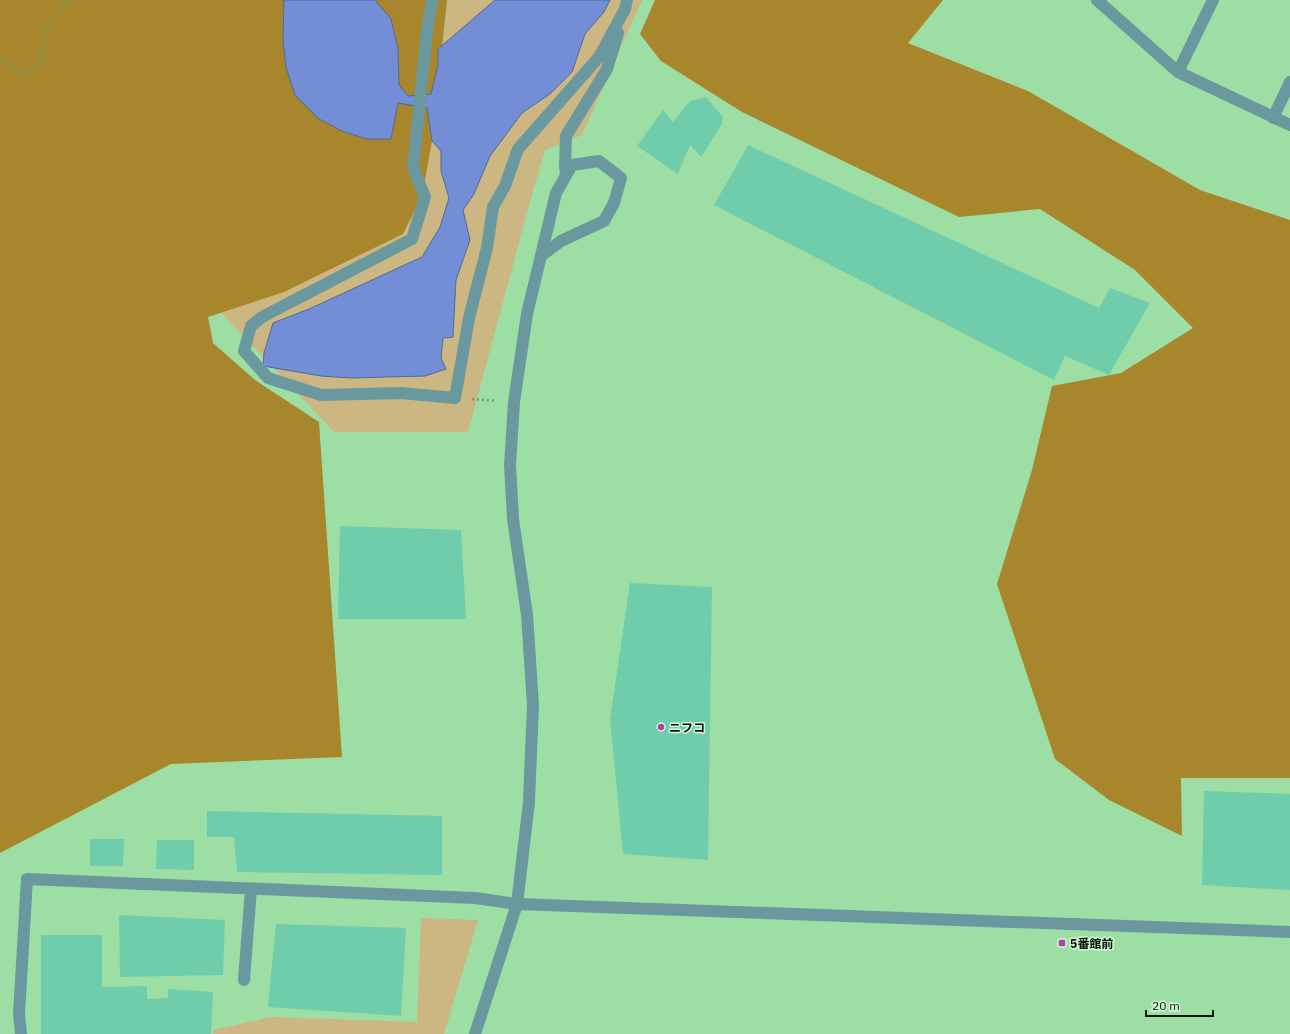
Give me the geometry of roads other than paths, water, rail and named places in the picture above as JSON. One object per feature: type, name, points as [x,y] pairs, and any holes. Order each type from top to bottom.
[{"type":"street","points":[[432,0],[427,31],[413,168],[425,197],[412,239],[262,317],[251,326],[244,351],[268,378],[321,395],[401,394],[455,398],[469,318],[487,248],[492,207],[504,186],[518,149],[599,57],[626,4]]},
{"type":"street","points":[[1098,0],[1178,72],[1290,125]]},
{"type":"street","points":[[1178,72],[1212,0]]},
{"type":"street","points":[[566,175],[566,136],[607,69],[626,4]]},
{"type":"street","points":[[1273,118],[1290,82]]},
{"type":"street","points":[[475,1034],[516,904],[529,802],[533,705],[527,615],[513,519],[510,465],[514,402],[527,314],[556,193],[572,165],[599,161],[621,178],[614,203],[604,220],[561,242],[541,256]]},
{"type":"street","points":[[21,1034],[19,1014],[27,879],[475,898],[516,904],[1290,932]]},
{"type":"street","points":[[244,980],[251,889]]},
{"type":"water","points":[[284,0],[375,0],[391,19],[398,49],[399,85],[408,96],[431,94],[438,65],[438,49],[495,0],[610,0],[604,12],[585,34],[572,72],[550,94],[522,113],[490,156],[474,194],[463,210],[470,240],[456,280],[453,337],[443,338],[441,358],[446,369],[425,376],[351,378],[321,376],[263,366],[264,353],[273,323],[309,309],[422,257],[440,227],[449,198],[441,171],[441,151],[432,141],[427,108],[398,103],[391,139],[367,139],[342,131],[319,119],[295,95],[286,67],[283,40]]},
{"type":"place","name":"ニフコ","points":[[661,727]]},
{"type":"place","name":"5番館前","points":[[1062,943]]}]
